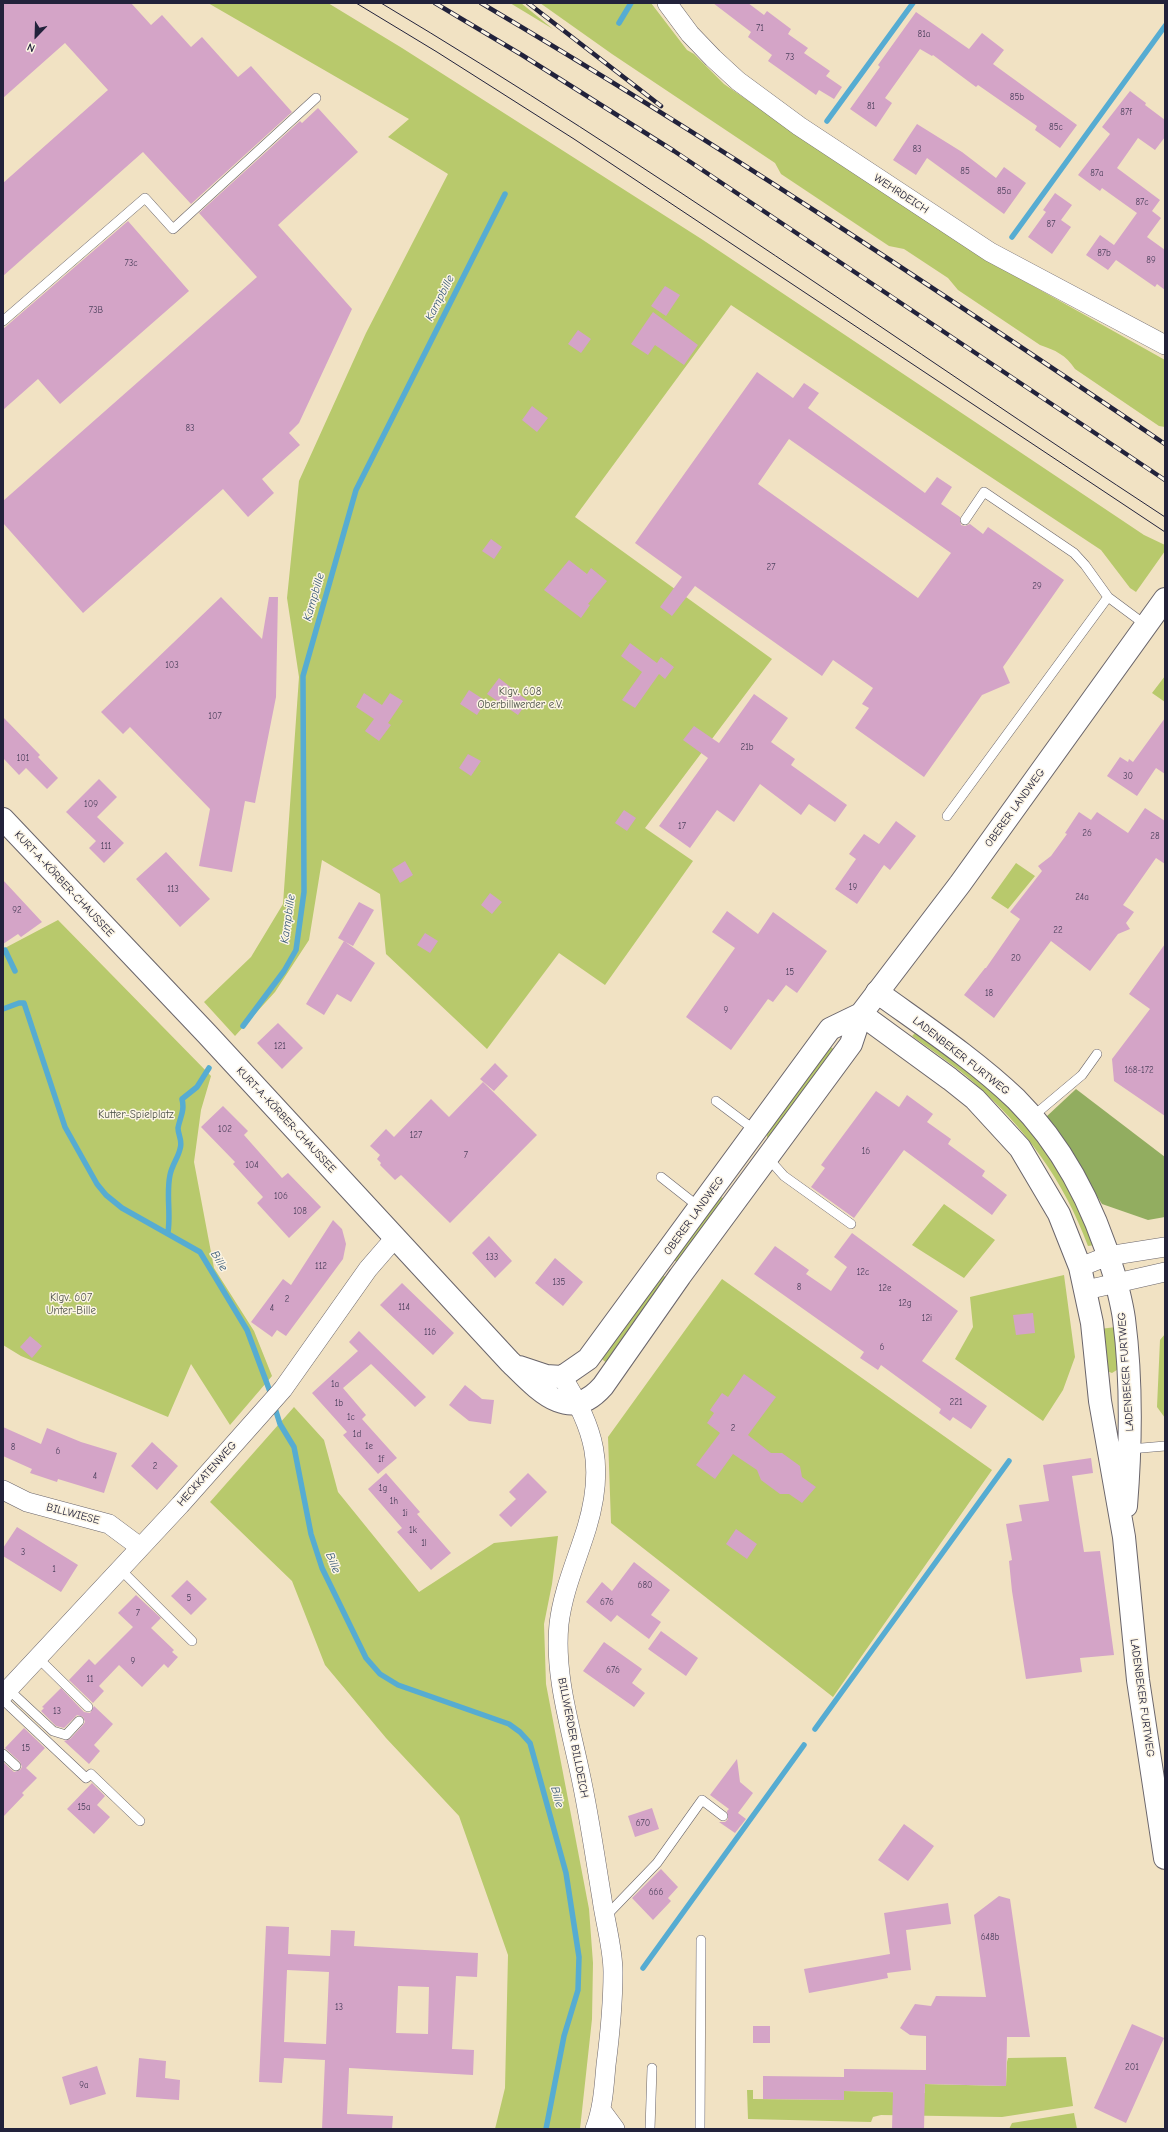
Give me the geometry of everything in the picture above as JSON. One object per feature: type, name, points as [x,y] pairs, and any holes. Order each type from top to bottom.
[{"type":"main road","name":"OBERER LANDWEG","points":[[579,1404],[594,1396],[602,1386],[680,1276],[851,1044],[861,1014],[964,878],[1165,599]]},
{"type":"main road","name":"KURT-A.-KÖRBER-CHAUSSEE","points":[[3,819],[207,1034],[394,1239],[510,1362],[540,1391],[554,1400],[579,1404]]},
{"type":"main road","name":"LADENBEKER FURTWEG","points":[[877,992],[994,1080],[1016,1100],[1050,1139],[1089,1203],[1108,1256],[1124,1319],[1130,1449],[1124,1537]]},
{"type":"main road","name":"OBERER LANDWEG","points":[[562,1377],[588,1359],[830,1030],[861,1014]]},
{"type":"main road","name":"LADENBEKER FURTWEG","points":[[861,1014],[975,1099],[1020,1148],[1059,1214],[1080,1267],[1092,1323],[1108,1451],[1124,1537],[1138,1680],[1165,1858]]},
{"type":"main road","points":[[756,1131],[768,1158]]},
{"type":"main road","points":[[670,1248],[670,1265],[680,1276]]},
{"type":"main road","points":[[510,1362],[524,1370],[536,1374],[562,1377]]},
{"type":"street","name":"WEHRDEICH","points":[[667,3],[690,34],[713,58],[738,81],[799,126],[990,252],[1165,345]]},
{"type":"street","name":"HECKKATENWEG","points":[[5,1695],[283,1390],[368,1269],[394,1239]]},
{"type":"street","points":[[1080,1267],[1108,1256],[1165,1247]]},
{"type":"street","points":[[1086,1290],[1165,1272]]},
{"type":"street","name":"BILLWERDER BILLDEICH","points":[[562,1377],[579,1404],[593,1444],[596,1477],[593,1504],[587,1528],[564,1595],[559,1625],[559,1660],[562,1686],[583,1786],[613,1970],[609,2040],[601,2110],[595,2129]]},
{"type":"street","name":"BILLWIESE","points":[[3,1490],[27,1502],[109,1524],[140,1547]]},
{"type":"street","points":[[601,2110],[615,2129]]},
{"type":"lane","points":[[3,321],[145,198],[173,228],[316,98]]},
{"type":"lane","points":[[965,520],[984,492],[1074,553],[1085,565],[1108,597],[1146,626]]},
{"type":"lane","points":[[947,816],[1108,597]]},
{"type":"lane","points":[[1031,1118],[1082,1075],[1097,1054]]},
{"type":"lane","points":[[716,1101],[756,1131]]},
{"type":"lane","points":[[768,1158],[784,1176],[851,1224]]},
{"type":"lane","points":[[661,1177],[700,1207]]},
{"type":"lane","points":[[1130,1449],[1165,1446]]},
{"type":"lane","points":[[120,1569],[192,1641]]},
{"type":"lane","points":[[38,1658],[88,1707]]},
{"type":"lane","points":[[5,1695],[53,1731],[66,1735],[79,1721]]},
{"type":"lane","points":[[5,1695],[86,1778],[91,1774],[140,1821]]},
{"type":"lane","points":[[3,1754],[16,1766]]},
{"type":"lane","points":[[605,1917],[657,1863],[702,1800],[723,1816]]},
{"type":"lane","points":[[700,2129],[701,1940]]},
{"type":"lane","points":[[650,2129],[652,2068]]},
{"type":"green space","name":"Klgv. 608 Oberbillwerder e.V.","points":[[208,3],[328,3],[402,48],[703,240],[1144,535],[1165,545],[1165,551],[1136,592],[1130,588],[1101,550],[731,305],[575,517],[772,659],[645,828],[693,861],[605,985],[559,953],[487,1049],[386,954],[380,894],[322,860],[309,940],[275,992],[235,1036],[204,1002],[251,957],[283,904],[299,677],[287,598],[299,481],[366,333],[448,174],[388,137],[409,119]]},
{"type":"green space","points":[[510,3],[521,3],[553,29]]},
{"type":"green space","points":[[540,3],[651,3],[687,50],[694,54],[724,84],[792,131],[1017,277],[1165,360],[1165,427],[1159,426],[1075,369],[1068,360],[1060,354],[1040,345],[958,290],[948,278],[904,249],[889,246],[781,174],[775,163],[612,54]]},
{"type":"green space","points":[[1165,676],[1165,702],[1152,693]]},
{"type":"green space","points":[[1016,863],[1035,876],[1008,909],[991,898]]},
{"type":"green space","points":[[58,920],[211,1076],[201,1110],[194,1162],[214,1268],[254,1331],[272,1376],[230,1425],[191,1364],[168,1417],[21,1356],[3,1345],[3,949]]},
{"type":"green space","points":[[917,1031],[984,1083],[1030,1128],[1058,1168],[1072,1194],[1095,1245],[1088,1246],[1067,1199],[1055,1177],[1026,1136],[972,1081],[912,1036]]},
{"type":"green space","points":[[826,1044],[838,1052],[768,1147],[766,1126]]},
{"type":"green space","points":[[1076,1089],[1165,1157],[1165,1217],[1148,1220],[1102,1204],[1046,1117]]},
{"type":"green space","points":[[717,1194],[728,1202],[680,1262],[674,1261],[673,1256]]},
{"type":"green space","points":[[944,1204],[995,1240],[964,1278],[912,1245]]},
{"type":"green space","points":[[658,1272],[670,1280],[609,1365],[597,1355]]},
{"type":"green space","points":[[1064,1275],[1075,1357],[1063,1390],[1043,1421],[955,1359],[973,1327],[970,1297]]},
{"type":"green space","points":[[722,1279],[992,1470],[833,1697],[611,1523],[608,1437]]},
{"type":"green space","points":[[1116,1327],[1120,1368],[1112,1373],[1107,1371],[1100,1329]]},
{"type":"green space","points":[[1165,1334],[1165,1418],[1157,1407],[1160,1340]]},
{"type":"green space","points":[[294,1407],[324,1440],[338,1492],[419,1592],[494,1543],[558,1536],[552,1584],[544,1624],[546,1684],[589,1909],[593,1963],[592,2019],[580,2129],[495,2129],[505,2088],[508,1955],[459,1816],[386,1738],[325,1665],[292,1581],[210,1502]]},
{"type":"green space","points":[[1066,2057],[1073,2106],[1002,2117],[881,2115],[873,2117],[871,2122],[748,2119],[747,2090],[753,2090],[753,2099],[844,2100],[844,2091],[925,2093],[925,2084],[1006,2086],[1008,2058]]},
{"type":"green space","points":[[1074,2113],[1077,2129],[1009,2129],[1012,2123]]},
{"type":"building","points":[[3,3],[131,3],[151,25],[162,15],[191,47],[202,37],[238,77],[251,66],[292,112],[191,204],[143,152],[3,276],[3,183],[108,90],[65,43],[3,98]]},
{"type":"building","points":[[713,3],[748,3],[764,15],[767,11],[791,29],[788,34],[808,48],[804,53],[830,71],[826,76],[842,87],[834,99],[819,90],[816,95],[768,61],[772,55],[748,37],[751,32]]},
{"type":"building","points":[[916,12],[969,49],[982,33],[1004,50],[993,64],[1077,125],[1060,148],[1035,130],[1037,126],[978,85],[976,87],[933,55],[932,56],[920,49],[885,98],[892,103],[876,127],[850,109],[880,67],[878,65]]},
{"type":"building","points":[[1130,91],[1146,103],[1145,105],[1165,120],[1165,137],[1155,150],[1138,138],[1117,168],[1160,200],[1152,211],[1161,218],[1147,237],[1165,250],[1165,290],[1157,284],[1155,287],[1116,260],[1108,270],[1086,255],[1100,235],[1114,245],[1137,213],[1102,188],[1100,191],[1078,175],[1110,134],[1102,127]]},
{"type":"building","points":[[318,108],[358,152],[278,225],[352,309],[299,423],[289,433],[300,445],[262,479],[274,493],[248,517],[223,489],[83,613],[3,523],[3,501],[257,277],[199,213],[300,121],[302,123]]},
{"type":"building","points":[[917,124],[962,152],[996,178],[1004,167],[1026,183],[1004,214],[927,158],[916,175],[893,160]]},
{"type":"building","points":[[1055,193],[1072,205],[1061,220],[1071,227],[1052,254],[1028,237],[1046,212],[1043,210]]},
{"type":"building","points":[[128,221],[189,291],[60,404],[38,379],[3,410],[3,329]]},
{"type":"building","points":[[665,286],[680,295],[666,316],[651,306]]},
{"type":"building","points":[[653,312],[698,345],[684,365],[655,345],[648,355],[631,344]]},
{"type":"building","points":[[578,330],[591,339],[581,353],[568,344]]},
{"type":"building","points":[[757,372],[793,398],[804,383],[819,393],[808,408],[925,493],[937,477],[952,487],[941,504],[960,517],[961,525],[965,526],[970,524],[983,534],[988,527],[1064,580],[1003,667],[1010,683],[982,695],[924,777],[855,728],[869,708],[862,704],[873,688],[833,660],[822,676],[695,586],[672,616],[660,607],[682,577],[635,543]],"holes":[[[789,439],[951,553],[918,598],[758,484]]]},
{"type":"building","points":[[532,406],[548,418],[537,432],[522,420]]},
{"type":"building","points":[[491,539],[502,547],[494,559],[482,551]]},
{"type":"building","points":[[569,560],[587,574],[591,568],[607,581],[588,604],[590,605],[581,618],[544,590]]},
{"type":"building","points":[[221,597],[262,639],[269,597],[278,597],[276,697],[255,803],[245,801],[232,872],[199,866],[210,809],[130,727],[123,734],[101,712]]},
{"type":"building","points":[[630,643],[657,663],[661,657],[674,667],[665,679],[659,674],[635,708],[622,700],[642,672],[621,656]]},
{"type":"building","points":[[499,678],[528,701],[518,715],[487,694]]},
{"type":"building","points":[[469,690],[486,701],[477,715],[460,704]]},
{"type":"building","points":[[364,693],[382,705],[390,693],[403,701],[388,723],[391,725],[379,741],[365,731],[374,719],[356,707]]},
{"type":"building","points":[[754,694],[788,718],[771,742],[795,759],[791,765],[847,805],[835,822],[809,804],[801,815],[760,784],[734,822],[717,810],[690,848],[659,826],[708,758],[683,740],[694,726],[719,743]]},
{"type":"building","points":[[3,717],[40,755],[38,757],[58,778],[47,789],[26,768],[19,775],[3,758]]},
{"type":"building","points":[[1165,718],[1165,774],[1156,768],[1137,796],[1107,776],[1120,757],[1128,762],[1129,759],[1133,762]]},
{"type":"building","points":[[468,754],[481,761],[471,776],[459,768]]},
{"type":"building","points":[[99,779],[117,797],[97,817],[124,843],[104,863],[89,848],[96,841],[66,812]]},
{"type":"building","points":[[1145,808],[1165,821],[1165,864],[1156,858],[1123,905],[1134,912],[1126,923],[1130,929],[1118,934],[1090,971],[1051,941],[994,1018],[964,995],[986,968],[1020,919],[1010,912],[1042,871],[1038,866],[1051,856],[1067,834],[1065,833],[1079,812],[1091,820],[1097,812],[1128,833]]},
{"type":"building","points":[[624,810],[636,818],[627,831],[615,823]]},
{"type":"building","points":[[896,821],[916,836],[890,870],[884,865],[857,904],[835,889],[856,859],[849,854],[864,834],[879,844]]},
{"type":"building","points":[[166,852],[210,899],[180,927],[136,879]]},
{"type":"building","points":[[405,861],[413,875],[400,883],[392,869]]},
{"type":"building","points":[[3,880],[42,922],[21,937],[18,934],[3,944]]},
{"type":"building","points":[[490,893],[502,902],[492,914],[481,905]]},
{"type":"building","points":[[359,902],[374,910],[353,946],[338,938]]},
{"type":"building","points":[[727,911],[758,934],[773,912],[827,951],[797,993],[786,985],[773,1002],[768,999],[731,1050],[686,1017],[735,948],[712,932]]},
{"type":"building","points":[[425,933],[438,941],[430,953],[417,945]]},
{"type":"building","points":[[344,941],[375,963],[351,1002],[337,994],[324,1015],[306,1004]]},
{"type":"building","points":[[1165,944],[1165,1116],[1114,1081],[1112,1059],[1150,1009],[1129,994]]},
{"type":"building","points":[[278,1023],[303,1048],[282,1069],[257,1043]]},
{"type":"building","points":[[495,1063],[508,1076],[494,1091],[480,1079]]},
{"type":"building","points":[[483,1082],[537,1135],[450,1223],[401,1175],[395,1180],[380,1165],[381,1163],[377,1159],[380,1155],[370,1146],[386,1129],[394,1137],[431,1099],[449,1117]]},
{"type":"building","points":[[876,1091],[899,1107],[907,1095],[933,1114],[927,1122],[951,1139],[948,1144],[985,1171],[982,1176],[1007,1195],[992,1215],[904,1150],[854,1218],[811,1187],[825,1168],[821,1165]]},
{"type":"building","points":[[223,1106],[248,1131],[244,1135],[282,1178],[288,1173],[321,1207],[289,1238],[257,1203],[263,1197],[233,1164],[235,1162],[201,1127]]},
{"type":"building","points":[[333,1220],[342,1229],[346,1244],[343,1259],[286,1336],[277,1330],[272,1337],[251,1322],[283,1279],[291,1285]]},
{"type":"building","points":[[852,1233],[958,1311],[922,1361],[987,1406],[971,1429],[953,1417],[950,1421],[939,1413],[941,1409],[881,1365],[878,1370],[860,1358],[864,1352],[754,1274],[775,1246],[809,1270],[806,1274],[831,1291],[847,1267],[834,1257]]},
{"type":"building","points":[[489,1236],[512,1261],[495,1278],[472,1253]]},
{"type":"building","points":[[555,1258],[583,1282],[563,1306],[535,1283]]},
{"type":"building","points":[[402,1283],[454,1333],[433,1355],[380,1305]]},
{"type":"building","points":[[1033,1313],[1035,1333],[1016,1335],[1013,1315]]},
{"type":"building","points":[[359,1331],[426,1397],[415,1407],[371,1364],[343,1388],[366,1415],[362,1419],[397,1458],[378,1474],[343,1435],[347,1432],[312,1393],[358,1351],[349,1342]]},
{"type":"building","points":[[30,1336],[42,1346],[32,1358],[20,1347]]},
{"type":"building","points":[[744,1374],[776,1397],[748,1435],[771,1453],[782,1453],[800,1466],[802,1477],[816,1487],[802,1503],[789,1494],[780,1494],[761,1480],[757,1470],[733,1454],[715,1479],[696,1465],[720,1433],[707,1423],[714,1413],[710,1410],[722,1393],[728,1397]]},
{"type":"building","points":[[465,1385],[482,1399],[494,1400],[491,1424],[469,1421],[449,1405]]},
{"type":"building","points":[[3,1427],[41,1444],[47,1428],[81,1442],[117,1453],[104,1493],[58,1479],[57,1482],[30,1473],[32,1469],[3,1456]]},
{"type":"building","points":[[152,1442],[178,1466],[157,1490],[131,1466]]},
{"type":"building","points":[[1091,1458],[1093,1473],[1072,1476],[1084,1552],[1100,1551],[1114,1655],[1080,1658],[1082,1672],[1026,1679],[1012,1591],[1009,1561],[1012,1560],[1006,1524],[1022,1521],[1019,1505],[1049,1501],[1043,1465]]},
{"type":"building","points":[[386,1473],[420,1512],[417,1514],[451,1553],[431,1570],[397,1532],[402,1528],[368,1489]]},
{"type":"building","points":[[528,1473],[547,1492],[511,1527],[499,1515],[516,1499],[509,1492]]},
{"type":"building","points":[[17,1527],[78,1565],[61,1592],[3,1556],[3,1548]]},
{"type":"building","points":[[736,1529],[757,1544],[747,1559],[726,1544]]},
{"type":"building","points":[[634,1562],[670,1590],[651,1615],[661,1622],[649,1639],[617,1615],[611,1622],[586,1602],[602,1582],[612,1591]]},
{"type":"building","points":[[187,1580],[207,1599],[191,1615],[171,1596]]},
{"type":"building","points":[[136,1595],[161,1618],[151,1628],[174,1650],[172,1652],[178,1657],[168,1668],[164,1664],[142,1687],[119,1665],[99,1686],[104,1691],[93,1703],[69,1680],[89,1659],[95,1665],[133,1627],[118,1613]]},
{"type":"building","points":[[661,1631],[698,1658],[686,1676],[648,1649]]},
{"type":"building","points":[[604,1642],[642,1669],[632,1683],[645,1693],[634,1707],[583,1671]]},
{"type":"building","points":[[61,1688],[84,1712],[90,1713],[94,1706],[113,1724],[94,1745],[100,1751],[89,1764],[64,1741],[70,1739],[83,1725],[85,1722],[83,1717],[77,1715],[64,1728],[56,1726],[41,1711],[44,1708],[42,1707]]},
{"type":"building","points":[[24,1728],[45,1748],[26,1768],[37,1778],[22,1793],[24,1795],[3,1817],[3,1762],[14,1772],[20,1770],[22,1767],[20,1762],[5,1748]]},
{"type":"building","points":[[737,1759],[740,1782],[753,1793],[738,1813],[746,1819],[735,1833],[719,1822],[725,1822],[728,1819],[727,1811],[729,1809],[710,1795]]},
{"type":"building","points":[[92,1783],[105,1796],[97,1805],[110,1817],[94,1834],[67,1809]]},
{"type":"building","points":[[652,1808],[659,1829],[635,1837],[628,1816]]},
{"type":"building","points":[[904,1824],[934,1846],[908,1881],[878,1860]]},
{"type":"building","points":[[661,1869],[678,1887],[668,1898],[671,1901],[653,1920],[632,1898]]},
{"type":"building","points":[[999,1896],[1010,1899],[1030,2037],[1007,2037],[1006,2086],[925,2084],[924,2129],[892,2129],[893,2092],[844,2091],[844,2100],[763,2099],[763,2076],[844,2077],[844,2069],[926,2070],[926,2036],[910,2035],[900,2028],[915,2004],[931,2006],[936,1996],[986,1997],[974,1915]]},
{"type":"building","points":[[948,1903],[951,1924],[906,1930],[911,1970],[887,1973],[888,1978],[809,1993],[804,1969],[890,1954],[884,1913]]},
{"type":"building","points":[[266,1926],[289,1927],[288,1954],[330,1956],[331,1930],[355,1931],[354,1946],[478,1953],[477,1977],[456,1976],[452,2049],[474,2050],[473,2075],[349,2068],[347,2114],[393,2116],[392,2129],[322,2129],[325,2060],[284,2058],[282,2083],[259,2082]],"holes":[[[287,1970],[329,1972],[326,2044],[284,2042]],[[398,1986],[429,1987],[428,2034],[396,2033]]]},
{"type":"building","points":[[1132,2024],[1164,2038],[1126,2123],[1094,2108]]},
{"type":"building","points":[[753,2026],[770,2026],[770,2043],[753,2043]]},
{"type":"building","points":[[139,2058],[166,2061],[165,2078],[180,2080],[179,2100],[136,2097]]},
{"type":"building","points":[[97,2066],[106,2094],[70,2105],[62,2077]]},
{"type":"waterway","name":"Kampbille","points":[[619,23],[631,3]]},
{"type":"waterway","points":[[827,121],[913,3]]},
{"type":"waterway","points":[[1012,237],[1165,26]]},
{"type":"waterway","name":"Kampbille","points":[[243,1026],[284,971],[296,950],[304,892],[303,676],[356,490],[505,194]]},
{"type":"waterway","points":[[3,951],[5,950],[15,971]]},
{"type":"waterway","name":"Bille","points":[[3,1009],[19,1003],[24,1003],[65,1127],[97,1184],[106,1195],[122,1208],[200,1252],[247,1330],[272,1397]]},
{"type":"waterway","name":"Kampbille","points":[[168,1232],[169,1182],[171,1171],[181,1146],[178,1128],[183,1111],[182,1099],[197,1087],[209,1068]]},
{"type":"waterway","name":"Bille","points":[[274,1405],[280,1424],[294,1447],[311,1534],[322,1568],[366,1658],[380,1674],[398,1685],[509,1724],[520,1732],[530,1743],[566,1873],[579,1957],[578,1990],[564,2036],[546,2129]]},
{"type":"waterway","points":[[815,1729],[1009,1461]]},
{"type":"waterway","points":[[643,1968],[804,1745]]},
{"type":"tram line","points":[[356,3],[437,52],[574,139],[1165,532]]},
{"type":"tram line","points":[[381,3],[481,64],[678,191],[1165,517]]},
{"type":"railway","points":[[435,3],[522,55],[674,151],[1165,480]]},
{"type":"railway","points":[[481,3],[568,55],[741,163],[996,330],[1165,444]]},
{"type":"railway","points":[[528,3],[661,106]]},
{"type":"park label","name":"Kutter-Spielplatz","points":[[136,1115]]},
{"type":"park label","name":"Klgv. 607 Unter-Bille","points":[[71,1304]]}]
